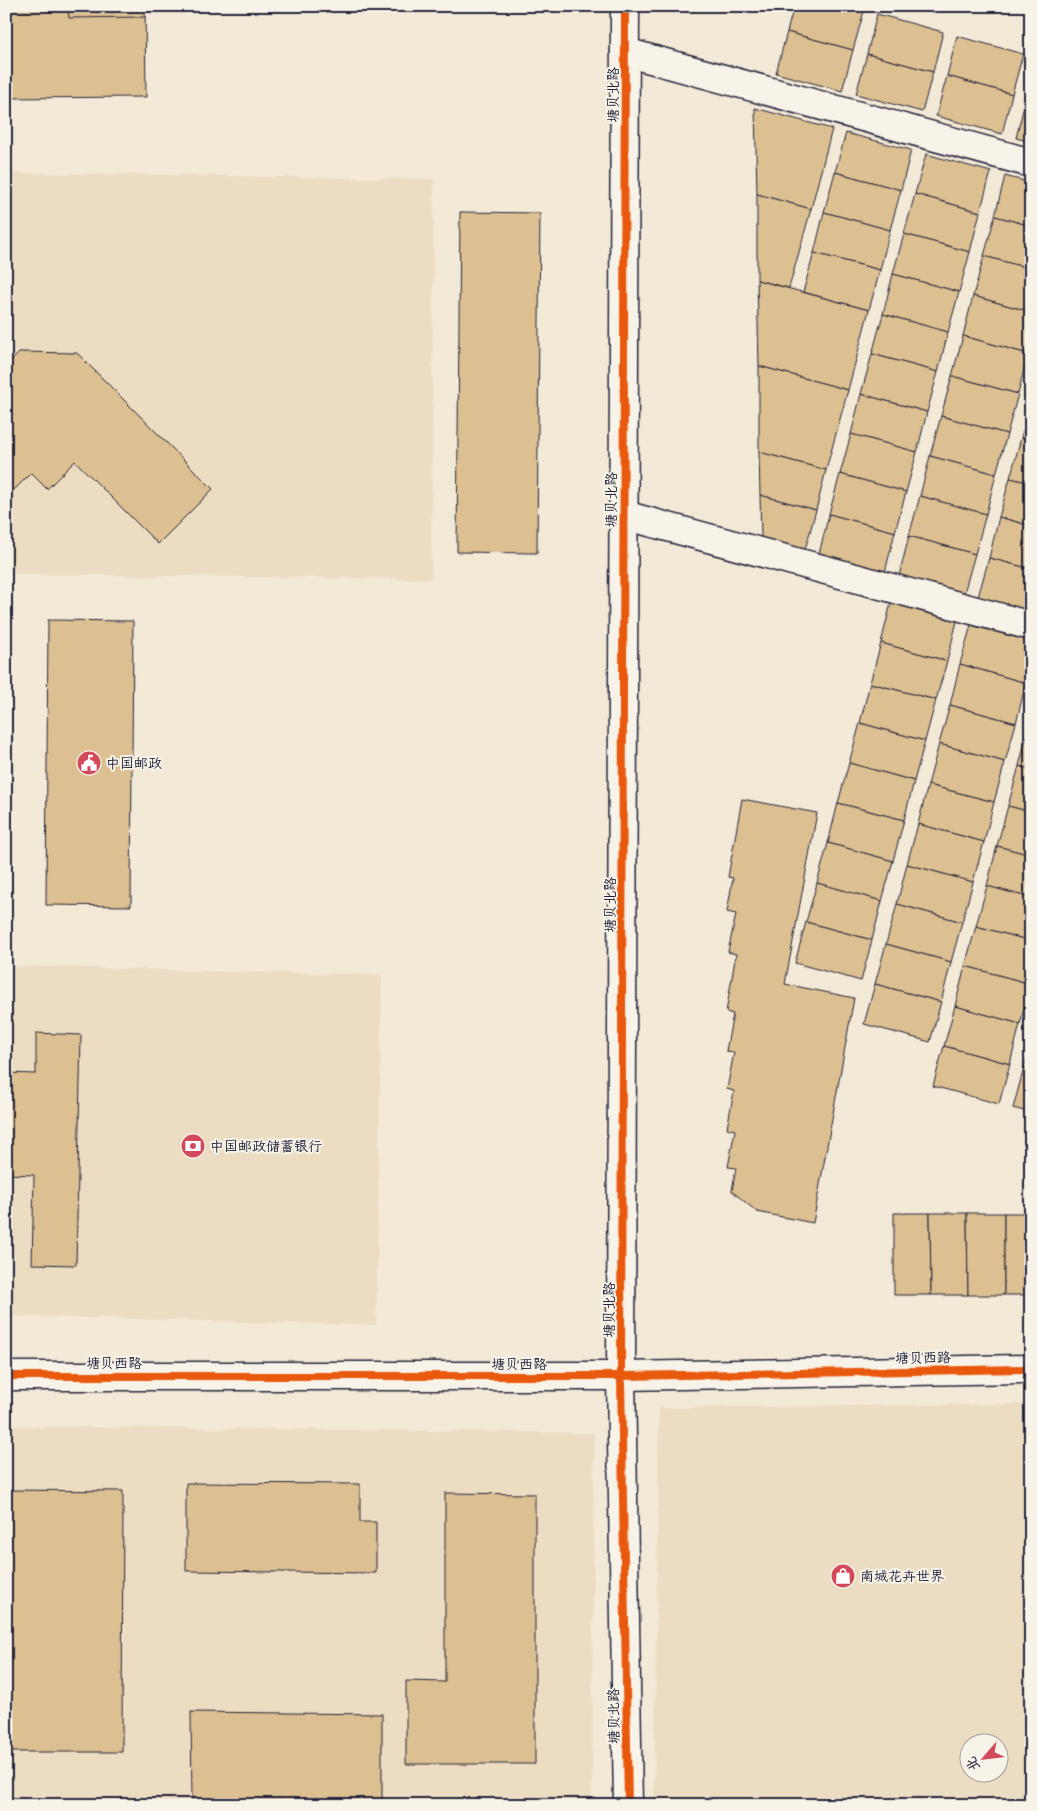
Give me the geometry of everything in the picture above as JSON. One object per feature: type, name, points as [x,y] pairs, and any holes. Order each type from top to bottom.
[{"type":"street","name":"塘贝北路","points":[[625,6],[621,1376],[628,1805]]},
{"type":"street","points":[[625,52],[1031,163]]},
{"type":"street","points":[[624,515],[1031,626]]},
{"type":"street","name":"塘贝西路","points":[[6,1376],[621,1376],[1031,1369]]},
{"type":"shaded area","points":[[6,173],[434,179],[431,579],[6,574]]},
{"type":"shaded area","name":"中国邮政储蓄银行","points":[[6,966],[382,975],[376,1325],[6,1316]]},
{"type":"shaded area","name":"南城花卉世界","points":[[1031,1404],[1031,1805],[654,1805],[659,1408]]},
{"type":"shaded area","points":[[6,1426],[594,1433],[592,1805],[6,1805]]},
{"type":"building","points":[[6,6],[145,6],[146,97],[6,98]]},
{"type":"building","points":[[30,6],[145,6],[145,17],[69,18],[68,9],[30,9]]},
{"type":"building","points":[[794,6],[848,6],[864,11],[853,50],[787,32]]},
{"type":"building","points":[[877,14],[943,32],[933,72],[867,54]]},
{"type":"building","points":[[787,32],[853,50],[842,91],[776,73]]},
{"type":"building","points":[[957,36],[1023,54],[1012,94],[947,76]]},
{"type":"building","points":[[867,54],[933,72],[922,112],[856,94]]},
{"type":"building","points":[[947,76],[1012,94],[1002,134],[936,116]]},
{"type":"building","points":[[1031,81],[1031,99],[1026,98]]},
{"type":"building","points":[[1026,98],[1031,99],[1031,142],[1016,138]]},
{"type":"building","points":[[755,108],[832,129],[811,209],[757,194]]},
{"type":"building","points":[[846,133],[911,150],[901,190],[835,172]]},
{"type":"building","points":[[926,154],[991,172],[980,212],[915,194]]},
{"type":"building","points":[[835,172],[901,190],[890,230],[824,212]]},
{"type":"building","points":[[1005,176],[1031,183],[1031,226],[995,216]]},
{"type":"building","points":[[757,194],[811,209],[789,288],[757,280]]},
{"type":"building","points":[[915,194],[980,212],[970,252],[904,234]]},
{"type":"building","points":[[460,212],[540,213],[537,553],[457,552]]},
{"type":"building","points":[[824,212],[890,230],[880,270],[814,253]]},
{"type":"building","points":[[995,216],[1031,226],[1031,269],[984,256]]},
{"type":"building","points":[[904,234],[970,252],[959,292],[893,274]]},
{"type":"building","points":[[814,253],[880,270],[869,310],[803,292]]},
{"type":"building","points":[[984,256],[1031,269],[1031,312],[973,296]]},
{"type":"building","points":[[893,274],[959,292],[948,332],[883,314]]},
{"type":"building","points":[[757,280],[869,310],[848,390],[759,366]]},
{"type":"building","points":[[973,296],[1031,312],[1031,345],[1028,354],[963,336]]},
{"type":"building","points":[[883,314],[948,332],[938,372],[872,354]]},
{"type":"building","points":[[963,336],[1028,354],[1018,394],[952,376]]},
{"type":"building","points":[[20,352],[77,353],[213,489],[158,544],[75,461],[47,489],[31,473],[6,498],[6,366]]},
{"type":"building","points":[[872,354],[938,372],[927,412],[861,394]]},
{"type":"building","points":[[759,366],[848,390],[826,470],[759,452]]},
{"type":"building","points":[[952,376],[1018,394],[1007,434],[941,416]]},
{"type":"building","points":[[861,394],[927,412],[917,452],[851,434]]},
{"type":"building","points":[[1031,401],[1031,441],[1021,438]]},
{"type":"building","points":[[941,416],[1007,434],[996,474],[930,456]]},
{"type":"building","points":[[851,434],[917,452],[906,492],[840,474]]},
{"type":"building","points":[[1021,438],[1031,441],[1031,483],[1010,478]]},
{"type":"building","points":[[759,452],[826,470],[816,510],[760,495]]},
{"type":"building","points":[[930,456],[996,474],[986,514],[920,496]]},
{"type":"building","points":[[840,474],[906,492],[895,532],[829,514]]},
{"type":"building","points":[[1010,478],[1031,483],[1031,526],[999,517]]},
{"type":"building","points":[[760,495],[816,510],[805,550],[761,538]]},
{"type":"building","points":[[920,496],[986,514],[975,554],[909,536]]},
{"type":"building","points":[[829,514],[895,532],[885,572],[819,554]]},
{"type":"building","points":[[999,517],[1031,526],[1031,569],[989,558]]},
{"type":"building","points":[[909,536],[975,554],[964,593],[899,576]]},
{"type":"building","points":[[989,558],[1031,569],[1031,612],[978,597]]},
{"type":"building","points":[[891,603],[957,621],[947,661],[881,643]]},
{"type":"building","name":"中国邮政","points":[[48,620],[133,621],[131,906],[46,905]]},
{"type":"building","points":[[971,625],[1031,641],[1031,665],[1026,683],[960,664]]},
{"type":"building","points":[[881,643],[947,661],[936,700],[870,683]]},
{"type":"building","points":[[960,664],[1026,683],[1016,723],[950,705]]},
{"type":"building","points":[[870,683],[936,700],[925,741],[860,723]]},
{"type":"building","points":[[950,705],[1016,723],[1005,762],[939,744]]},
{"type":"building","points":[[860,723],[925,741],[914,781],[849,763]]},
{"type":"building","points":[[1029,726],[1031,727],[1031,769],[1019,766]]},
{"type":"building","points":[[939,744],[1005,762],[994,802],[928,785]]},
{"type":"building","points":[[849,763],[914,781],[904,820],[838,803]]},
{"type":"building","points":[[1019,766],[1031,769],[1031,812],[1008,806]]},
{"type":"building","points":[[928,785],[994,802],[984,842],[918,824]]},
{"type":"building","points":[[742,799],[817,813],[785,984],[854,998],[813,1223],[757,1212],[732,1191],[736,1168],[728,1167],[735,1130],[727,1128],[734,1091],[727,1089],[734,1052],[726,1051],[733,1014],[726,1012],[736,954],[728,952],[736,914],[727,912],[733,878],[728,877]]},
{"type":"building","points":[[838,803],[904,820],[893,861],[828,843]]},
{"type":"building","points":[[1008,806],[1031,812],[1031,855],[997,846]]},
{"type":"building","points":[[918,824],[984,842],[973,882],[907,864]]},
{"type":"building","points":[[828,843],[893,861],[882,901],[817,883]]},
{"type":"building","points":[[997,846],[1031,855],[1031,898],[987,886]]},
{"type":"building","points":[[907,864],[973,882],[962,922],[897,904]]},
{"type":"building","points":[[817,883],[882,901],[872,940],[806,922]]},
{"type":"building","points":[[987,886],[1031,898],[1031,941],[976,926]]},
{"type":"building","points":[[897,904],[962,922],[951,962],[886,944]]},
{"type":"building","points":[[806,922],[872,940],[861,981],[795,963]]},
{"type":"building","points":[[976,926],[1031,941],[1031,984],[965,966]]},
{"type":"building","points":[[886,944],[951,962],[941,1002],[875,984]]},
{"type":"building","points":[[965,966],[1031,984],[1020,1024],[955,1006]]},
{"type":"building","points":[[875,984],[941,1002],[930,1042],[864,1024]]},
{"type":"building","points":[[955,1006],[1020,1024],[1010,1064],[944,1046]]},
{"type":"building","points":[[36,1033],[81,1035],[76,1265],[32,1264],[34,1175],[6,1174],[6,1073],[36,1074]]},
{"type":"building","points":[[1031,1041],[1031,1070],[1024,1068]]},
{"type":"building","points":[[944,1046],[1010,1064],[999,1104],[933,1086]]},
{"type":"building","points":[[1024,1068],[1031,1070],[1031,1113],[1013,1108]]},
{"type":"building","points":[[894,1213],[930,1213],[931,1295],[894,1295]]},
{"type":"building","points":[[930,1213],[967,1213],[968,1295],[931,1295]]},
{"type":"building","points":[[967,1213],[1004,1213],[1004,1295],[968,1295]]},
{"type":"building","points":[[1004,1213],[1031,1213],[1031,1295],[1004,1295]]},
{"type":"building","points":[[186,1483],[360,1484],[360,1522],[376,1522],[376,1573],[186,1571]]},
{"type":"building","points":[[6,1490],[123,1491],[122,1752],[6,1752]]},
{"type":"building","points":[[445,1493],[535,1494],[535,1764],[406,1764],[406,1681],[445,1682]]},
{"type":"building","points":[[191,1712],[382,1714],[382,1802],[192,1800]]},
{"type":"cycle path","points":[[625,6],[621,1376],[628,1805]]},
{"type":"cycle path","points":[[6,1376],[621,1376],[1031,1369]]},
{"type":"place","name":"中国邮政","points":[[89,763]]},
{"type":"place","name":"中国邮政储蓄银行","points":[[193,1146]]},
{"type":"place","name":"南城花卉世界","points":[[843,1576]]}]
